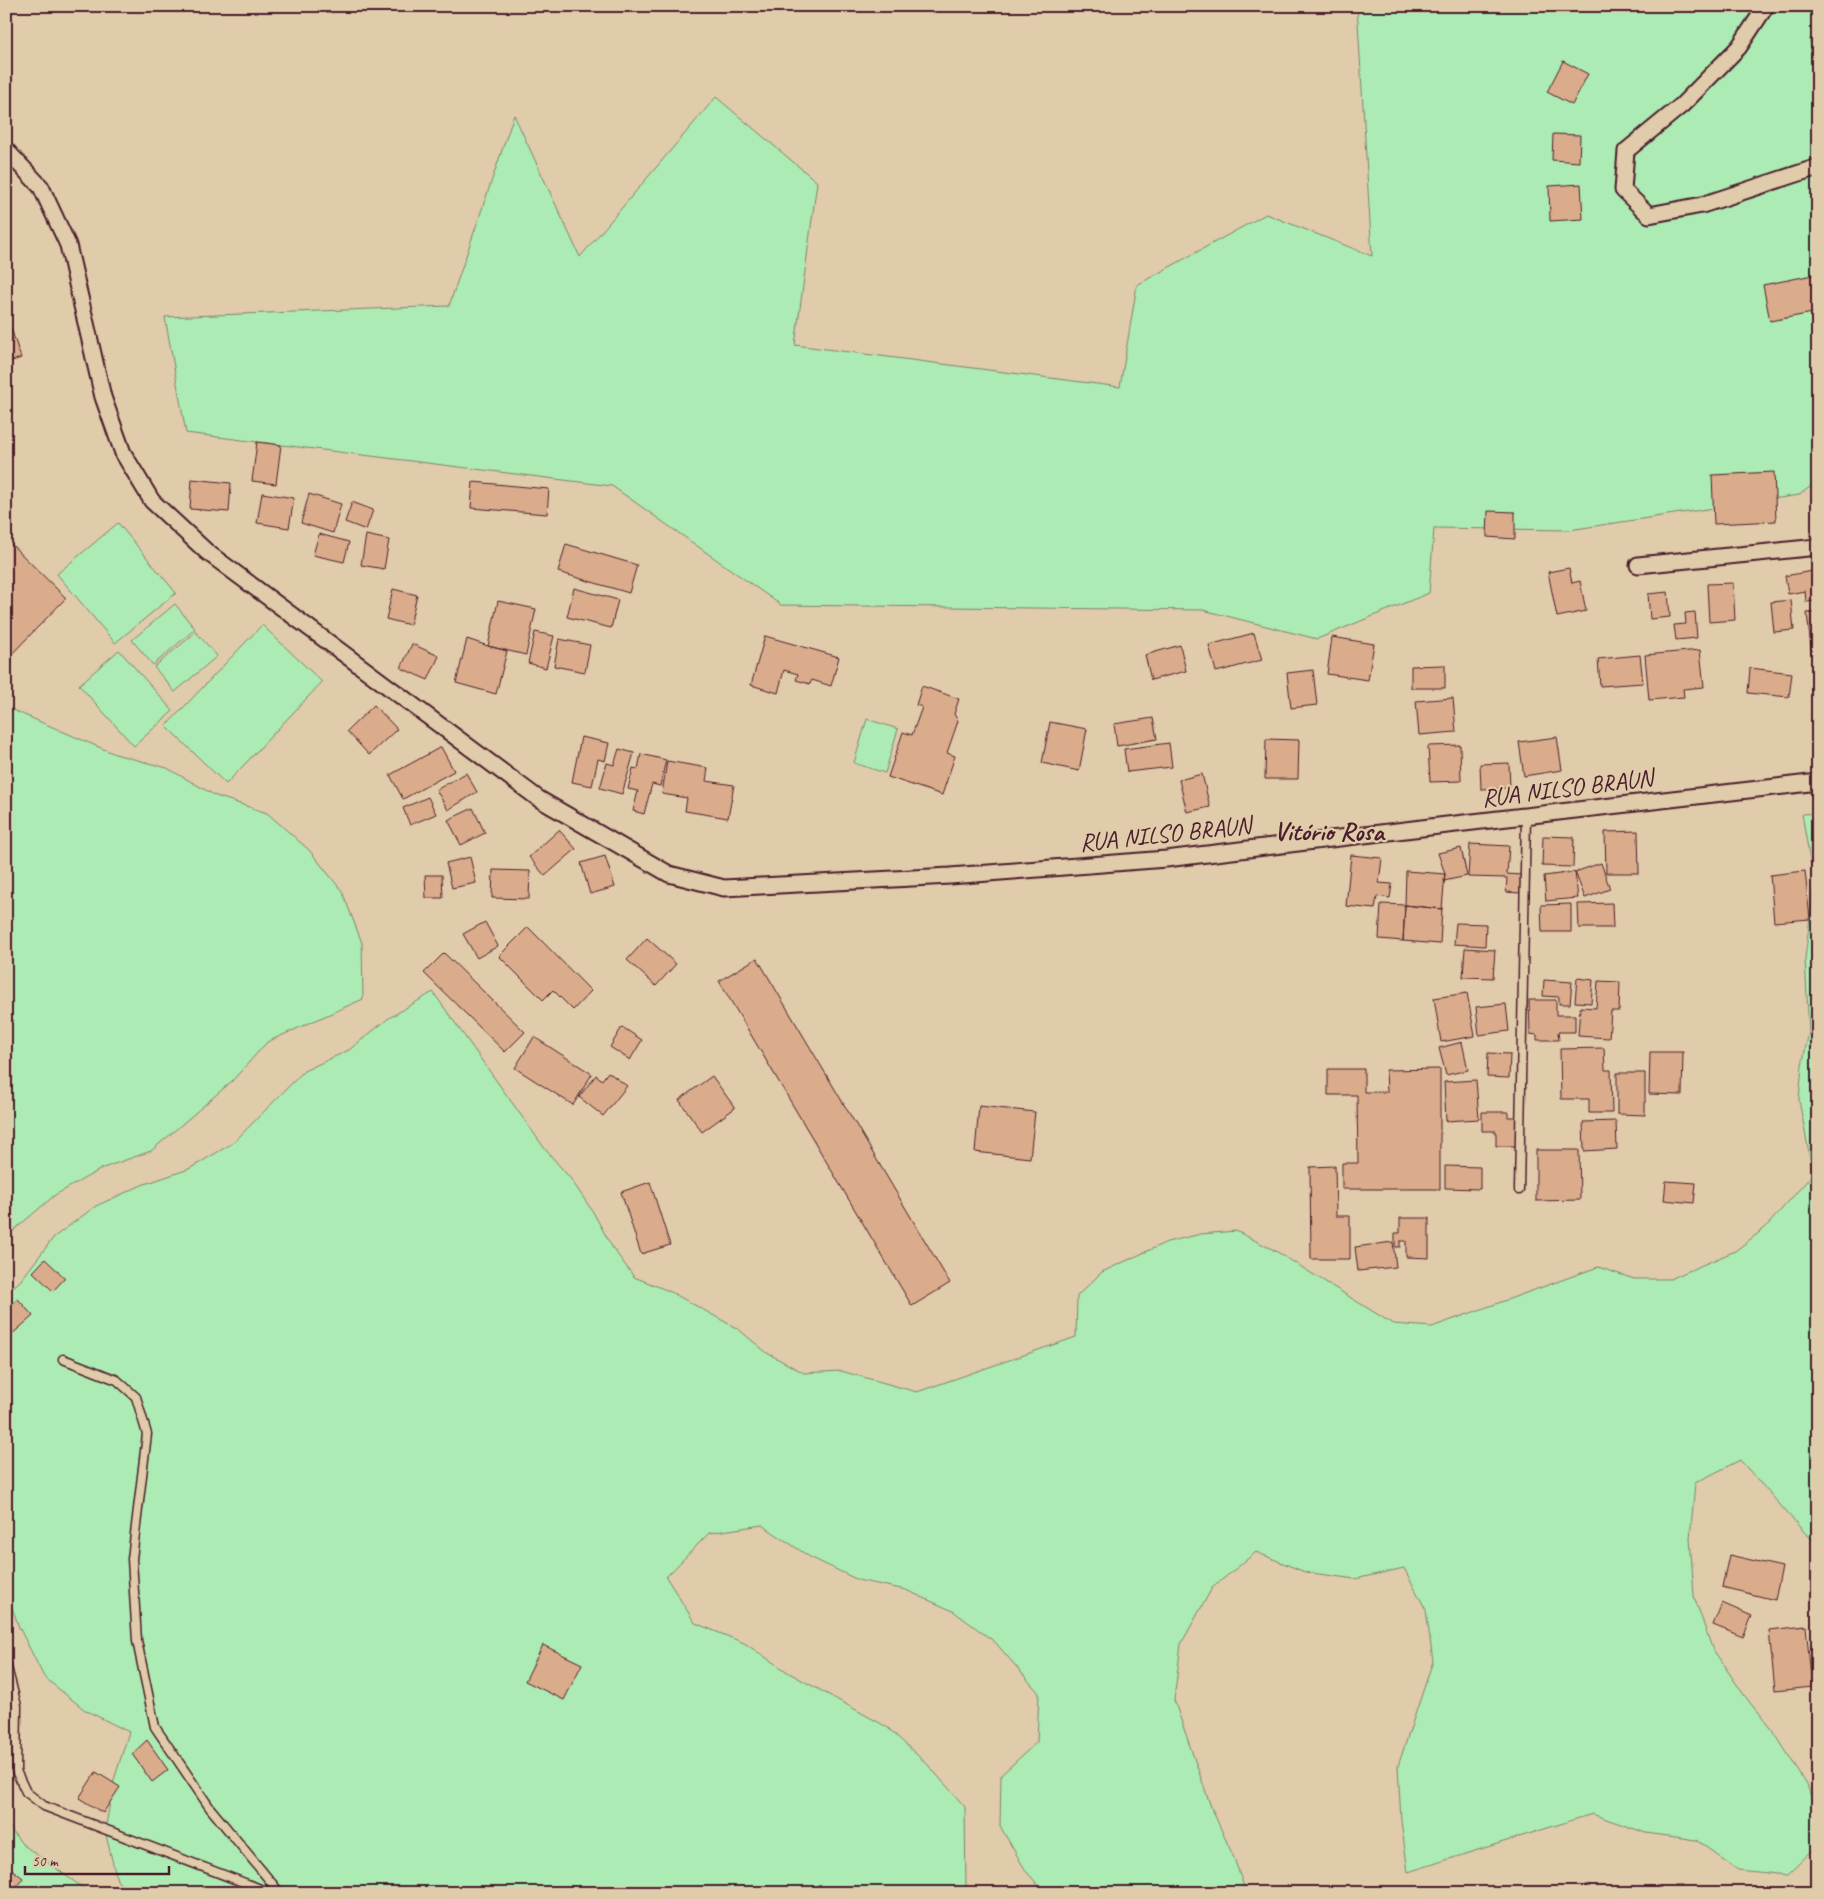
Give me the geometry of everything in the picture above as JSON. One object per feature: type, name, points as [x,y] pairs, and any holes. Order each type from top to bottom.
[{"type":"street","points":[[1766,6],[1739,48],[1682,106],[1626,151],[1623,190],[1649,215],[1702,205],[1818,167]]},
{"type":"street","name":"RUA NILSO BRAUN","points":[[6,150],[41,187],[68,245],[103,397],[123,453],[152,501],[207,552],[539,799],[669,874],[724,888],[950,876],[1166,860],[1818,782]]},
{"type":"street","points":[[1638,565],[1818,548]]},
{"type":"lane","points":[[1519,1190],[1526,816]]},
{"type":"lane","points":[[63,1359],[117,1380],[136,1397],[147,1434],[132,1559],[137,1641],[156,1727],[210,1808],[280,1893]]},
{"type":"lane","points":[[6,1663],[17,1706],[16,1771],[26,1792],[44,1806],[271,1893]]},
{"type":"green space","points":[[1357,6],[1818,6],[1818,152],[1808,162],[1818,173],[1818,481],[1799,495],[1569,530],[1434,528],[1429,593],[1317,639],[1203,610],[781,605],[612,486],[186,433],[165,317],[449,306],[514,115],[580,257],[716,97],[817,182],[795,345],[1120,387],[1137,285],[1266,214],[1372,256]]},
{"type":"green space","points":[[118,523],[176,593],[115,643],[57,574]]},
{"type":"green space","points":[[175,604],[195,629],[153,665],[132,640]]},
{"type":"green space","points":[[262,625],[322,682],[226,784],[166,726]]},
{"type":"green space","points":[[196,632],[217,656],[175,692],[154,667]]},
{"type":"green space","points":[[119,650],[173,711],[134,746],[79,685]]},
{"type":"green space","points":[[6,705],[15,711],[115,754],[167,768],[216,796],[267,813],[309,850],[342,891],[362,943],[363,999],[267,1042],[232,1081],[151,1151],[103,1168],[55,1195],[14,1230],[6,1241]]},
{"type":"green space","points":[[867,719],[898,729],[885,773],[854,763]]},
{"type":"green space","points":[[1818,813],[1818,1544],[1805,1533],[1740,1460],[1695,1483],[1690,1538],[1694,1596],[1712,1648],[1744,1695],[1777,1737],[1807,1785],[1818,1816],[1818,1845],[1787,1875],[1738,1870],[1696,1840],[1646,1833],[1592,1814],[1408,1872],[1401,1821],[1398,1766],[1433,1661],[1426,1610],[1404,1568],[1355,1579],[1305,1572],[1256,1552],[1212,1588],[1181,1644],[1174,1700],[1211,1807],[1234,1858],[1246,1893],[1045,1893],[1026,1871],[1000,1826],[1001,1775],[1037,1742],[1039,1693],[995,1642],[953,1611],[906,1590],[858,1580],[810,1557],[762,1525],[709,1533],[666,1577],[695,1623],[744,1643],[789,1673],[887,1727],[929,1766],[965,1807],[966,1893],[127,1893],[117,1880],[105,1831],[114,1780],[129,1732],[85,1710],[44,1677],[19,1627],[6,1591],[6,1294],[21,1280],[54,1237],[96,1206],[142,1185],[189,1169],[233,1143],[304,1071],[349,1050],[389,1018],[433,992],[545,1149],[570,1178],[593,1212],[612,1247],[634,1277],[669,1291],[738,1329],[767,1353],[804,1373],[841,1371],[917,1392],[1076,1337],[1077,1296],[1102,1272],[1167,1242],[1201,1234],[1236,1231],[1274,1250],[1393,1324],[1432,1327],[1598,1267],[1634,1279],[1670,1279],[1735,1251],[1765,1228],[1813,1174],[1799,1100],[1802,1065],[1809,1032],[1805,959],[1814,884],[1802,814]]},
{"type":"green space","points":[[6,1823],[22,1844],[90,1893],[6,1893]]},
{"type":"building","points":[[1818,38],[1818,81],[1816,82],[1810,39]]},
{"type":"building","points":[[1563,61],[1588,74],[1572,105],[1547,92]]},
{"type":"building","points":[[1553,134],[1580,135],[1579,162],[1552,160]]},
{"type":"building","points":[[1581,184],[1583,219],[1550,221],[1549,186]]},
{"type":"building","points":[[1818,274],[1818,312],[1770,321],[1763,285]]},
{"type":"building","points":[[9,322],[21,358],[6,363],[6,323]]},
{"type":"building","points":[[257,442],[281,445],[276,484],[252,481]]},
{"type":"building","points":[[1774,472],[1776,521],[1714,524],[1712,475]]},
{"type":"building","points":[[192,479],[231,483],[229,512],[190,509]]},
{"type":"building","points":[[473,482],[549,489],[547,514],[471,508]]},
{"type":"building","points":[[262,493],[294,498],[289,528],[257,523]]},
{"type":"building","points":[[309,494],[341,504],[333,533],[301,523]]},
{"type":"building","points":[[352,502],[373,510],[366,530],[345,522]]},
{"type":"building","points":[[1488,511],[1515,512],[1515,539],[1487,537]]},
{"type":"building","points":[[319,534],[349,542],[344,562],[313,555]]},
{"type":"building","points":[[366,535],[389,540],[384,569],[361,565]]},
{"type":"building","points":[[8,541],[66,598],[6,660],[6,543]]},
{"type":"building","points":[[566,544],[637,565],[629,593],[558,572]]},
{"type":"building","points":[[1569,568],[1572,583],[1580,581],[1586,611],[1557,617],[1548,572]]},
{"type":"building","points":[[1818,570],[1818,601],[1806,602],[1805,591],[1788,594],[1785,576]]},
{"type":"building","points":[[1733,583],[1735,620],[1709,622],[1707,584]]},
{"type":"building","points":[[574,588],[618,600],[611,628],[567,617]]},
{"type":"building","points":[[393,589],[417,595],[410,625],[386,619]]},
{"type":"building","points":[[1668,592],[1670,617],[1650,619],[1648,594]]},
{"type":"building","points":[[1791,600],[1794,630],[1774,632],[1771,602]]},
{"type":"building","points":[[498,601],[536,609],[526,655],[488,646]]},
{"type":"building","points":[[1695,612],[1697,638],[1676,640],[1674,625],[1686,624],[1685,613]]},
{"type":"building","points":[[1818,612],[1818,657],[1812,657],[1807,613]]},
{"type":"building","points":[[535,632],[554,636],[546,668],[528,663]]},
{"type":"building","points":[[1254,633],[1262,660],[1216,672],[1209,645]]},
{"type":"building","points":[[765,636],[839,657],[831,686],[812,680],[810,684],[796,680],[798,674],[784,670],[778,693],[751,685]]},
{"type":"building","points":[[1332,637],[1374,644],[1368,680],[1327,674]]},
{"type":"building","points":[[467,639],[507,651],[496,694],[456,683]]},
{"type":"building","points":[[559,639],[590,645],[585,672],[554,666]]},
{"type":"building","points":[[412,644],[439,656],[428,680],[401,668]]},
{"type":"building","points":[[1180,645],[1186,671],[1151,680],[1145,655]]},
{"type":"building","points":[[1700,650],[1704,687],[1683,689],[1684,697],[1649,700],[1645,655]]},
{"type":"building","points":[[1640,655],[1643,683],[1600,686],[1598,659]]},
{"type":"building","points":[[1445,665],[1445,688],[1411,688],[1411,666]]},
{"type":"building","points":[[1750,668],[1792,673],[1789,697],[1748,693]]},
{"type":"building","points":[[1313,670],[1317,705],[1291,708],[1287,673]]},
{"type":"building","points":[[922,686],[959,699],[954,714],[958,721],[947,753],[955,756],[942,795],[888,777],[903,732],[912,735],[922,707],[916,705]]},
{"type":"building","points":[[1453,698],[1456,732],[1419,735],[1416,701]]},
{"type":"building","points":[[374,705],[397,729],[369,755],[347,731]]},
{"type":"building","points":[[1153,718],[1157,739],[1117,746],[1114,724]]},
{"type":"building","points":[[1050,722],[1087,729],[1079,771],[1042,763]]},
{"type":"building","points":[[581,737],[609,743],[605,761],[598,759],[592,786],[572,782]]},
{"type":"building","points":[[1557,737],[1562,770],[1524,776],[1519,742]]},
{"type":"building","points":[[1266,739],[1299,740],[1298,779],[1265,779]]},
{"type":"building","points":[[1169,743],[1172,767],[1127,772],[1124,749]]},
{"type":"building","points":[[1460,745],[1461,781],[1430,782],[1428,746]]},
{"type":"building","points":[[441,747],[454,771],[403,799],[390,775]]},
{"type":"building","points":[[619,749],[634,753],[622,794],[600,788],[607,763],[614,765]]},
{"type":"building","points":[[641,754],[666,760],[660,786],[652,784],[644,814],[633,811],[638,791],[628,789],[633,768],[638,769]]},
{"type":"building","points":[[667,761],[708,768],[706,781],[734,785],[728,818],[685,811],[687,798],[662,794]]},
{"type":"building","points":[[1509,763],[1510,788],[1481,789],[1480,764]]},
{"type":"building","points":[[466,773],[477,792],[448,810],[436,790]]},
{"type":"building","points":[[1202,774],[1210,807],[1187,812],[1179,780]]},
{"type":"building","points":[[428,797],[436,814],[410,825],[403,808]]},
{"type":"building","points":[[473,808],[485,833],[461,845],[448,820]]},
{"type":"building","points":[[559,830],[576,849],[545,876],[529,857]]},
{"type":"building","points":[[1638,831],[1639,873],[1606,873],[1605,832]]},
{"type":"building","points":[[1543,836],[1574,837],[1573,867],[1542,866]]},
{"type":"building","points":[[1470,844],[1509,846],[1507,874],[1521,875],[1520,893],[1506,892],[1507,878],[1468,877]]},
{"type":"building","points":[[1461,848],[1467,876],[1444,881],[1445,874],[1438,853]]},
{"type":"building","points":[[1351,855],[1382,858],[1379,883],[1392,884],[1390,898],[1377,896],[1375,909],[1346,906]]},
{"type":"building","points":[[605,856],[615,887],[590,894],[581,863]]},
{"type":"building","points":[[470,857],[476,883],[452,888],[446,863]]},
{"type":"building","points":[[1601,863],[1610,889],[1585,898],[1575,872]]},
{"type":"building","points":[[493,870],[530,871],[529,899],[492,898]]},
{"type":"building","points":[[1406,871],[1445,874],[1442,909],[1405,905]]},
{"type":"building","points":[[1805,871],[1810,919],[1774,922],[1770,875]]},
{"type":"building","points":[[1575,872],[1578,898],[1546,901],[1544,876]]},
{"type":"building","points":[[425,875],[442,875],[443,898],[426,898]]},
{"type":"building","points":[[1612,903],[1613,928],[1579,928],[1578,904]]},
{"type":"building","points":[[1381,904],[1405,905],[1403,941],[1379,939]]},
{"type":"building","points":[[1571,904],[1571,932],[1542,932],[1541,905]]},
{"type":"building","points":[[1405,905],[1442,909],[1440,944],[1403,941]]},
{"type":"building","points":[[485,922],[498,946],[477,958],[463,934]]},
{"type":"building","points":[[1456,923],[1486,924],[1485,946],[1454,944]]},
{"type":"building","points":[[528,927],[591,991],[573,1010],[553,990],[543,1000],[499,956]]},
{"type":"building","points":[[647,938],[676,964],[656,986],[627,960]]},
{"type":"building","points":[[1465,948],[1495,950],[1493,978],[1463,977]]},
{"type":"building","points":[[444,953],[525,1032],[505,1052],[424,973]]},
{"type":"building","points":[[757,958],[950,1283],[912,1306],[719,981]]},
{"type":"building","points":[[1577,978],[1593,980],[1591,1003],[1575,1002]]},
{"type":"building","points":[[1544,980],[1572,982],[1570,1004],[1559,1004],[1559,997],[1543,996]]},
{"type":"building","points":[[1598,981],[1620,982],[1619,1011],[1611,1011],[1609,1038],[1578,1036],[1580,1007],[1596,1008]]},
{"type":"building","points":[[1467,993],[1475,1036],[1441,1042],[1434,998]]},
{"type":"building","points":[[1529,1000],[1556,1000],[1556,1015],[1575,1015],[1575,1032],[1558,1032],[1559,1040],[1537,1040],[1537,1035],[1530,1034]]},
{"type":"building","points":[[1506,1004],[1509,1031],[1479,1035],[1476,1007]]},
{"type":"building","points":[[622,1027],[642,1040],[630,1060],[610,1047]]},
{"type":"building","points":[[534,1037],[592,1074],[573,1105],[515,1068]]},
{"type":"building","points":[[1462,1042],[1468,1070],[1446,1075],[1439,1048]]},
{"type":"building","points":[[1604,1048],[1605,1070],[1611,1070],[1612,1113],[1589,1113],[1589,1099],[1561,1099],[1560,1049]]},
{"type":"building","points":[[1650,1052],[1683,1052],[1682,1095],[1649,1094]]},
{"type":"building","points":[[1488,1053],[1510,1054],[1509,1078],[1487,1077]]},
{"type":"building","points":[[1328,1069],[1364,1069],[1364,1092],[1387,1092],[1386,1070],[1440,1069],[1440,1189],[1342,1189],[1342,1163],[1358,1163],[1357,1095],[1328,1095]]},
{"type":"building","points":[[608,1072],[627,1086],[603,1116],[579,1097],[596,1075],[602,1080]]},
{"type":"building","points":[[1617,1073],[1645,1073],[1645,1115],[1617,1114]]},
{"type":"building","points":[[712,1076],[735,1108],[702,1132],[679,1100]]},
{"type":"building","points":[[1476,1080],[1479,1119],[1446,1121],[1444,1082]]},
{"type":"building","points":[[979,1106],[1035,1112],[1030,1158],[975,1152]]},
{"type":"building","points":[[1482,1112],[1508,1112],[1508,1117],[1516,1117],[1516,1146],[1496,1146],[1496,1131],[1482,1131]]},
{"type":"building","points":[[1616,1121],[1617,1149],[1584,1151],[1583,1122]]},
{"type":"building","points":[[1536,1150],[1579,1150],[1580,1200],[1536,1201]]},
{"type":"building","points":[[1335,1166],[1336,1216],[1350,1216],[1350,1259],[1311,1259],[1310,1167]]},
{"type":"building","points":[[1445,1166],[1480,1167],[1480,1189],[1445,1188]]},
{"type":"building","points":[[1666,1181],[1696,1183],[1694,1203],[1664,1200]]},
{"type":"building","points":[[650,1182],[670,1245],[641,1254],[621,1192]]},
{"type":"building","points":[[1400,1218],[1429,1218],[1429,1258],[1406,1257],[1406,1241],[1400,1241],[1400,1247],[1395,1247],[1395,1233],[1400,1233]]},
{"type":"building","points":[[1393,1242],[1396,1267],[1358,1271],[1355,1247]]},
{"type":"building","points":[[45,1259],[65,1278],[53,1291],[33,1272]]},
{"type":"building","points":[[18,1299],[33,1316],[11,1335],[6,1330],[6,1309]]},
{"type":"building","points":[[1729,1555],[1782,1567],[1775,1600],[1722,1587]]},
{"type":"building","points":[[1722,1603],[1752,1616],[1743,1637],[1713,1625]]},
{"type":"building","points":[[1806,1626],[1812,1687],[1775,1691],[1769,1630]]},
{"type":"building","points":[[543,1645],[582,1664],[564,1700],[525,1681]]},
{"type":"building","points":[[147,1740],[168,1770],[152,1782],[132,1754]]},
{"type":"building","points":[[96,1772],[120,1787],[103,1813],[79,1798]]},
{"type":"building","points":[[6,1865],[23,1878],[12,1893],[6,1893]]},
{"type":"district","name":"Vitório Rosa","points":[[1329,831]]}]
